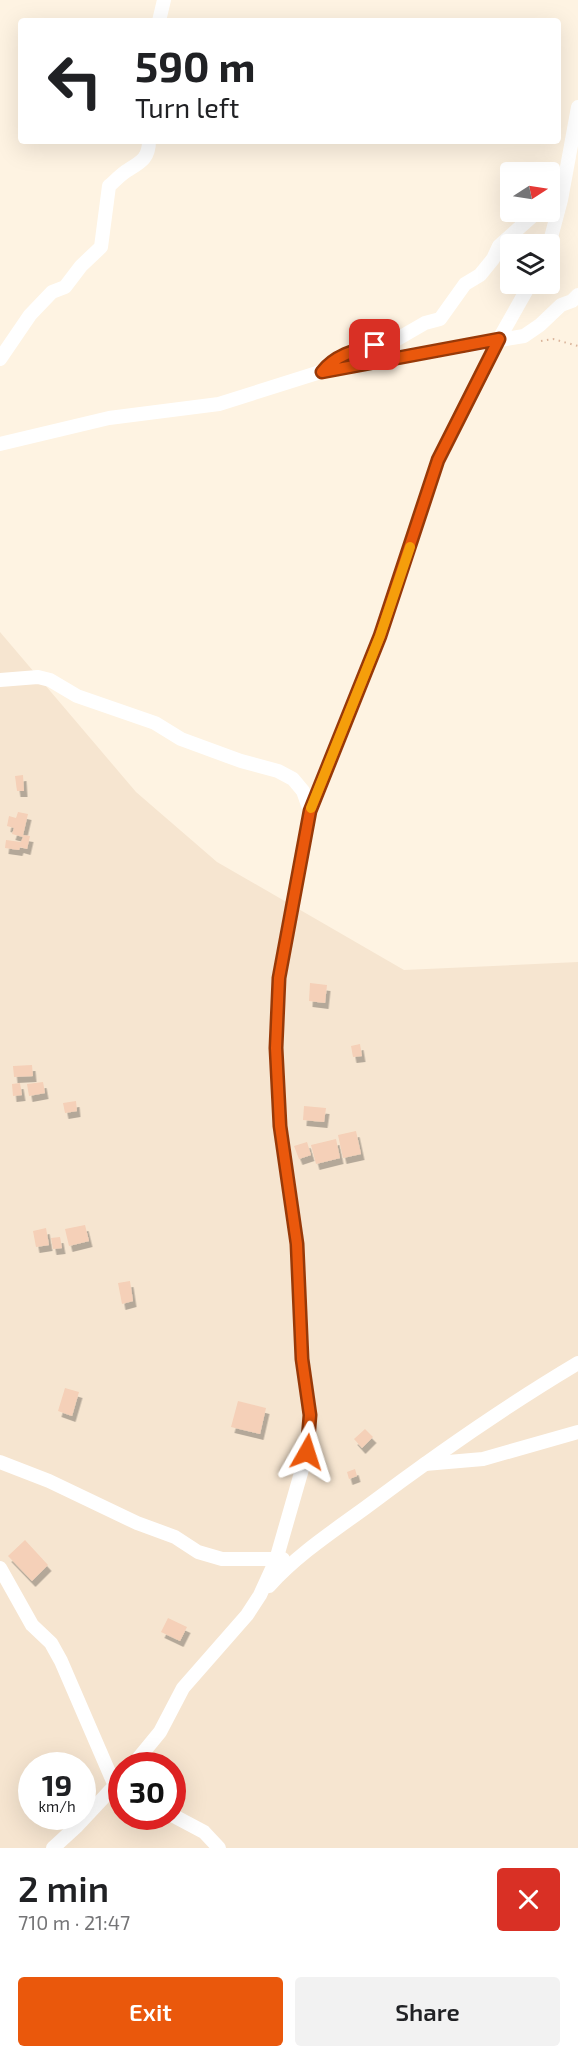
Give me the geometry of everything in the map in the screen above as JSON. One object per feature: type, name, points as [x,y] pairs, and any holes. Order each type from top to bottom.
[{"type":"street","points":[[160,18],[164,0]]},
{"type":"street","points":[[552,234],[561,200],[578,107]]},
{"type":"street","points":[[0,359],[30,315],[52,292],[65,287],[81,266],[101,247],[109,186],[127,171],[142,163],[150,144]]},
{"type":"street","points":[[560,177],[569,158]]},
{"type":"street","points":[[322,372],[328,364],[340,356],[375,345],[387,345],[425,323],[440,319],[465,284],[480,275],[493,259],[499,246],[524,222]]},
{"type":"street","points":[[144,1752],[160,1732],[183,1688],[247,1615],[260,1595],[276,1560],[307,1452],[310,1415],[302,1359],[297,1244],[280,1126],[276,1048],[279,978],[310,811],[380,636],[438,460],[524,294]]},
{"type":"street","points":[[0,444],[110,418],[219,404],[322,372],[524,336],[540,325],[561,305],[572,301],[578,295]]},
{"type":"street","points":[[0,680],[38,677],[50,680],[77,696],[155,723],[181,739],[241,762],[278,771],[300,787],[310,811]]},
{"type":"street","points":[[300,787],[324,776]]},
{"type":"street","points":[[260,1595],[282,1571],[305,1552],[423,1464],[578,1363]]},
{"type":"street","points":[[423,1464],[483,1459],[578,1432]]},
{"type":"street","points":[[0,1462],[49,1481],[137,1523],[175,1537],[198,1552],[222,1559],[276,1560],[305,1552]]},
{"type":"street","points":[[0,1568],[32,1625],[51,1643],[108,1761]]},
{"type":"street","points":[[53,1848],[108,1795]]},
{"type":"street","points":[[186,1822],[204,1832],[219,1848]]},
{"type":"path","points":[[524,336],[531,340],[553,339],[578,346]]},
{"type":"shaded area","points":[[0,632],[136,792],[217,862],[404,970],[578,962],[578,1848],[0,1848]]},
{"type":"building","points":[[23,775],[24,791],[17,791],[15,776]]},
{"type":"building","points":[[18,812],[28,814],[23,835],[30,836],[27,849],[5,848],[6,840],[21,842],[23,837],[12,834],[14,828],[7,826],[9,816],[16,818]]},
{"type":"building","points":[[310,983],[327,985],[325,1003],[309,1001]]},
{"type":"building","points":[[360,1044],[362,1056],[353,1057],[351,1046]]},
{"type":"building","points":[[32,1065],[33,1076],[14,1077],[13,1066]]},
{"type":"building","points":[[43,1082],[45,1093],[29,1096],[27,1084]]},
{"type":"building","points":[[20,1083],[22,1095],[13,1096],[12,1084]]},
{"type":"building","points":[[76,1101],[77,1111],[65,1113],[63,1103]]},
{"type":"building","points":[[304,1106],[326,1108],[324,1122],[303,1120]]},
{"type":"building","points":[[356,1131],[361,1154],[343,1158],[338,1135]]},
{"type":"building","points":[[336,1139],[340,1158],[316,1164],[311,1145]]},
{"type":"building","points":[[307,1142],[311,1155],[299,1159],[294,1146]]},
{"type":"building","points":[[85,1225],[89,1241],[69,1246],[65,1229]]},
{"type":"building","points":[[46,1228],[49,1245],[36,1247],[33,1231]]},
{"type":"building","points":[[60,1237],[62,1248],[53,1249],[51,1238]]},
{"type":"building","points":[[130,1281],[133,1301],[122,1304],[118,1283]]},
{"type":"building","points":[[65,1388],[79,1392],[72,1416],[58,1411]]},
{"type":"building","points":[[238,1401],[266,1408],[260,1434],[231,1427]]},
{"type":"building","points":[[365,1429],[373,1437],[362,1448],[354,1439]]},
{"type":"building","points":[[355,1469],[357,1476],[349,1479],[347,1472]]},
{"type":"building","points":[[25,1540],[48,1565],[32,1581],[8,1556]]},
{"type":"building","points":[[168,1618],[187,1627],[180,1641],[161,1632]]},
{"type":"slow traffic","points":[[311,808],[380,636],[410,547]]},
{"type":"route","points":[[307,1452],[310,1415],[302,1359],[297,1244],[280,1126],[276,1048],[279,978],[310,811],[380,636],[438,460],[499,339],[333,368],[322,372],[328,364],[340,356],[375,345]]}]
